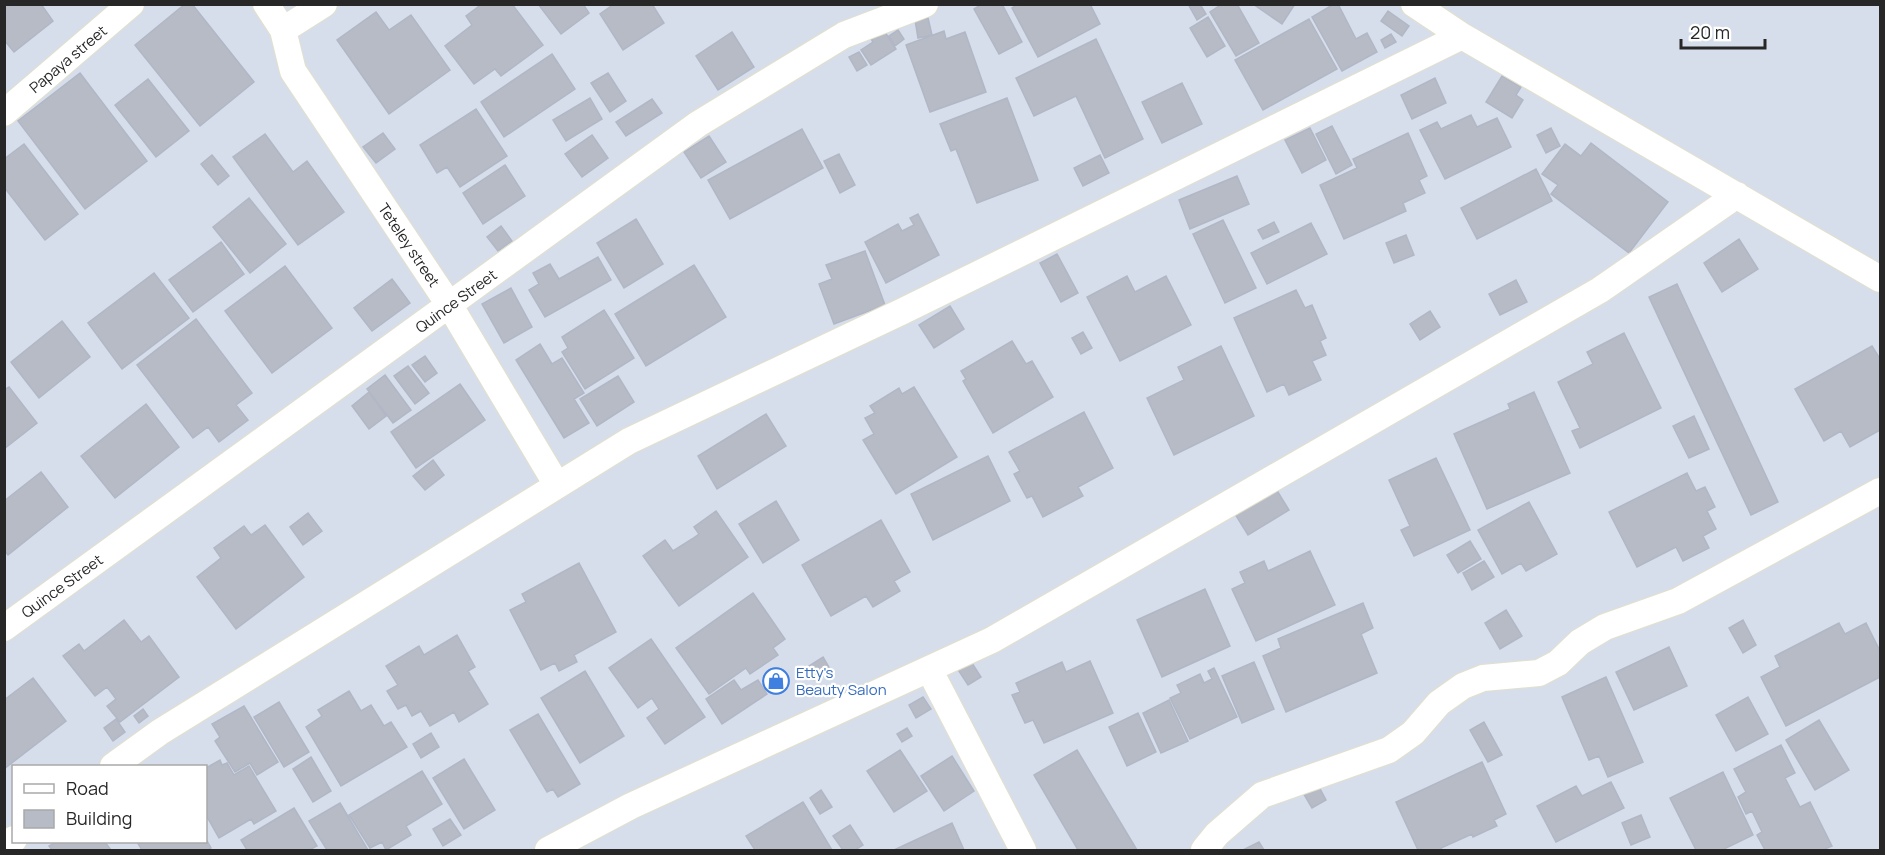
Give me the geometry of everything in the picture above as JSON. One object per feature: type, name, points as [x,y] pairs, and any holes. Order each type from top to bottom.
[{"type":"street","name":"Papaya street","points":[[4,113],[131,4]]},
{"type":"street","name":"Teteley street","points":[[266,4],[283,30],[292,71],[450,306],[557,485]]},
{"type":"street","points":[[283,30],[324,4]]},
{"type":"street","name":"Quince Street","points":[[4,628],[698,124],[844,35],[925,4]]},
{"type":"street","points":[[1414,4],[1462,36],[1881,279]]},
{"type":"street","points":[[114,765],[171,726],[629,441],[902,312],[1462,36]]},
{"type":"street","points":[[548,850],[631,806],[930,670],[1032,618],[1590,296],[1737,195]]},
{"type":"street","points":[[1204,850],[1217,834],[1262,795],[1389,750],[1413,733],[1439,703],[1463,687],[1483,678],[1539,673],[1558,663],[1580,642],[1605,627],[1678,601],[1881,491]]},
{"type":"street","points":[[930,670],[1023,850]]},
{"type":"building","points":[[4,4],[41,4],[53,21],[14,52],[4,40]]},
{"type":"building","points":[[185,4],[192,4],[254,82],[200,126],[135,45]]},
{"type":"building","points":[[482,4],[512,4],[543,45],[501,76],[495,69],[474,84],[445,46],[472,25],[466,16]]},
{"type":"building","points":[[538,4],[583,4],[589,13],[561,34]]},
{"type":"building","points":[[614,4],[652,4],[664,23],[623,50],[600,14]]},
{"type":"building","points":[[982,4],[1002,4],[1022,42],[999,54],[974,9]]},
{"type":"building","points":[[1018,4],[1090,4],[1100,24],[1038,57],[1012,8]]},
{"type":"building","points":[[1188,4],[1200,4],[1206,14],[1197,20]]},
{"type":"building","points":[[1222,4],[1237,4],[1259,43],[1236,56],[1210,12]]},
{"type":"building","points":[[1253,4],[1295,4],[1282,24]]},
{"type":"building","points":[[1338,4],[1356,39],[1367,33],[1377,52],[1342,71],[1312,17]]},
{"type":"building","points":[[1388,11],[1409,26],[1402,36],[1381,21]]},
{"type":"building","points":[[376,12],[389,30],[411,15],[450,70],[389,114],[337,40]]},
{"type":"building","points":[[1208,17],[1225,46],[1207,57],[1190,28]]},
{"type":"building","points":[[928,18],[932,35],[918,38],[915,20]]},
{"type":"building","points":[[1309,19],[1337,69],[1263,110],[1235,60]]},
{"type":"building","points":[[883,29],[896,49],[871,65],[861,50],[873,42],[870,37]]},
{"type":"building","points":[[898,30],[904,39],[895,46],[889,36]]},
{"type":"building","points":[[944,31],[946,39],[965,32],[986,92],[930,112],[906,45]]},
{"type":"building","points":[[732,32],[754,67],[718,90],[696,56]]},
{"type":"building","points":[[1391,34],[1396,42],[1385,48],[1381,40]]},
{"type":"building","points":[[1096,39],[1143,139],[1105,158],[1076,96],[1034,116],[1016,78]]},
{"type":"building","points":[[859,52],[867,65],[857,71],[849,57]]},
{"type":"building","points":[[552,54],[575,89],[504,137],[481,102]]},
{"type":"building","points":[[80,73],[147,161],[85,209],[18,121]]},
{"type":"building","points":[[608,73],[626,101],[610,112],[591,83]]},
{"type":"building","points":[[1502,76],[1521,87],[1516,95],[1523,100],[1512,118],[1486,102]]},
{"type":"building","points":[[1435,78],[1446,103],[1412,119],[1401,95]]},
{"type":"building","points":[[148,79],[189,131],[156,157],[115,105]]},
{"type":"building","points":[[1182,83],[1202,124],[1162,143],[1142,102]]},
{"type":"building","points":[[590,98],[602,119],[566,141],[553,120]]},
{"type":"building","points":[[1007,98],[1038,180],[977,203],[956,149],[951,151],[940,124]]},
{"type":"building","points":[[652,99],[662,113],[626,136],[616,122]]},
{"type":"building","points":[[476,109],[507,156],[460,187],[447,167],[437,173],[420,145]]},
{"type":"building","points":[[1471,115],[1477,127],[1497,118],[1511,147],[1445,179],[1420,130],[1437,122],[1441,129]]},
{"type":"building","points":[[1332,126],[1352,165],[1336,174],[1316,134]]},
{"type":"building","points":[[1310,128],[1326,160],[1302,173],[1285,140]]},
{"type":"building","points":[[1551,128],[1560,146],[1546,153],[1537,135]]},
{"type":"building","points":[[802,129],[823,168],[730,219],[708,180]]},
{"type":"building","points":[[383,133],[395,149],[376,163],[363,147]]},
{"type":"building","points":[[1408,133],[1427,176],[1419,180],[1425,193],[1403,203],[1406,211],[1344,239],[1320,185],[1357,168],[1353,159]]},
{"type":"building","points":[[265,134],[293,172],[307,161],[344,212],[298,245],[233,157]]},
{"type":"building","points":[[592,135],[608,158],[582,177],[565,154]]},
{"type":"building","points":[[709,136],[726,162],[701,178],[684,152]]},
{"type":"building","points":[[1591,143],[1668,202],[1629,253],[1551,194],[1558,185],[1542,174],[1565,144],[1581,156]]},
{"type":"building","points":[[24,144],[78,214],[45,240],[4,187],[4,159]]},
{"type":"building","points":[[839,154],[855,185],[840,193],[824,161]]},
{"type":"building","points":[[212,155],[229,176],[218,185],[201,164]]},
{"type":"building","points":[[1100,155],[1109,173],[1083,186],[1074,168]]},
{"type":"building","points":[[505,165],[525,196],[483,224],[463,193]]},
{"type":"building","points":[[1536,169],[1552,201],[1477,239],[1461,208]]},
{"type":"building","points":[[1237,176],[1249,204],[1190,229],[1179,200]]},
{"type":"building","points":[[249,198],[286,244],[250,273],[213,227]]},
{"type":"building","points":[[918,214],[939,255],[886,283],[865,242],[898,224],[902,231],[914,225],[910,218]]},
{"type":"building","points":[[636,219],[663,264],[624,288],[597,243]]},
{"type":"building","points":[[1223,220],[1256,288],[1225,303],[1193,234]]},
{"type":"building","points":[[1274,222],[1279,232],[1263,239],[1258,230]]},
{"type":"building","points":[[1311,223],[1327,254],[1267,284],[1251,253]]},
{"type":"building","points":[[501,226],[512,241],[498,251],[487,237]]},
{"type":"building","points":[[1406,235],[1414,255],[1394,263],[1386,243]]},
{"type":"building","points":[[1739,239],[1758,269],[1722,292],[1704,263]]},
{"type":"building","points":[[221,242],[244,274],[193,312],[169,280]]},
{"type":"building","points":[[865,251],[885,305],[834,324],[819,284],[832,279],[826,265]]},
{"type":"building","points":[[1057,254],[1078,293],[1061,302],[1040,263]]},
{"type":"building","points":[[598,257],[611,280],[545,317],[529,290],[539,284],[533,273],[550,264],[559,279]]},
{"type":"building","points":[[694,265],[726,317],[646,366],[615,314]]},
{"type":"building","points":[[285,266],[332,328],[272,373],[225,311]]},
{"type":"building","points":[[154,273],[189,318],[122,369],[88,323]]},
{"type":"building","points":[[1127,276],[1135,292],[1166,276],[1191,325],[1120,361],[1087,297]]},
{"type":"building","points":[[392,279],[410,303],[372,331],[354,308]]},
{"type":"building","points":[[1516,280],[1527,302],[1500,315],[1489,294]]},
{"type":"building","points":[[1677,284],[1778,502],[1751,515],[1649,297]]},
{"type":"building","points":[[511,288],[532,327],[504,343],[482,304]]},
{"type":"building","points":[[1296,290],[1305,308],[1312,305],[1326,338],[1320,341],[1326,355],[1312,361],[1321,380],[1289,395],[1284,384],[1267,392],[1234,318]]},
{"type":"building","points":[[950,306],[964,329],[934,348],[919,325]]},
{"type":"building","points":[[604,310],[634,358],[585,389],[562,352],[568,348],[562,337]]},
{"type":"building","points":[[1430,311],[1440,327],[1420,340],[1410,324]]},
{"type":"building","points":[[196,319],[252,393],[236,405],[248,420],[219,442],[208,427],[193,438],[137,365]]},
{"type":"building","points":[[62,321],[90,357],[39,398],[11,362]]},
{"type":"building","points":[[1083,332],[1092,348],[1081,354],[1072,338]]},
{"type":"building","points":[[1624,333],[1661,408],[1580,448],[1572,431],[1580,428],[1558,382],[1593,364],[1587,352]]},
{"type":"building","points":[[1012,341],[1026,364],[1032,361],[1053,397],[993,433],[963,381],[966,379],[961,371]]},
{"type":"building","points":[[540,344],[552,364],[562,358],[584,393],[574,399],[589,423],[564,438],[516,360]]},
{"type":"building","points":[[1221,346],[1254,416],[1174,455],[1147,398],[1184,380],[1178,367]]},
{"type":"building","points":[[1872,346],[1880,359],[1880,430],[1850,447],[1841,431],[1824,441],[1795,389]]},
{"type":"building","points":[[425,356],[437,373],[425,382],[412,365]]},
{"type":"building","points":[[408,366],[429,393],[415,404],[394,376]]},
{"type":"building","points":[[385,375],[411,410],[393,423],[367,389]]},
{"type":"building","points":[[618,376],[634,402],[597,426],[580,399]]},
{"type":"building","points":[[460,384],[485,420],[416,468],[391,432]]},
{"type":"building","points":[[9,387],[37,423],[4,449],[4,390]]},
{"type":"building","points":[[914,387],[957,457],[896,494],[863,440],[874,434],[865,418],[875,413],[870,406],[899,388],[902,394]]},
{"type":"building","points":[[369,392],[386,416],[369,429],[352,406]]},
{"type":"building","points":[[1534,392],[1570,473],[1487,509],[1454,434],[1510,409],[1508,404]]},
{"type":"building","points":[[146,404],[179,447],[115,498],[81,456]]},
{"type":"building","points":[[1084,412],[1113,468],[1078,487],[1083,496],[1043,517],[1032,496],[1027,498],[1014,474],[1020,471],[1009,452]]},
{"type":"building","points":[[766,414],[786,446],[717,489],[698,456]]},
{"type":"building","points":[[1694,416],[1709,449],[1689,458],[1673,426]]},
{"type":"building","points":[[988,456],[1010,501],[933,540],[911,494]]},
{"type":"building","points":[[1436,458],[1470,530],[1414,556],[1401,530],[1410,526],[1389,480]]},
{"type":"building","points":[[433,460],[444,475],[425,490],[413,476]]},
{"type":"building","points":[[41,472],[68,507],[8,555],[4,550],[4,501]]},
{"type":"building","points":[[1687,473],[1696,491],[1705,487],[1715,507],[1707,511],[1716,529],[1703,536],[1709,548],[1683,561],[1676,547],[1637,567],[1609,512]]},
{"type":"building","points":[[1276,489],[1289,510],[1248,535],[1235,514]]},
{"type":"building","points":[[776,501],[799,540],[763,563],[739,524]]},
{"type":"building","points":[[1529,502],[1557,554],[1526,571],[1521,563],[1502,574],[1478,530]]},
{"type":"building","points":[[716,511],[748,557],[679,606],[643,556],[665,540],[673,551],[699,534],[694,527]]},
{"type":"building","points":[[308,513],[322,531],[303,545],[290,527]]},
{"type":"building","points":[[881,520],[910,572],[894,581],[900,591],[873,607],[866,596],[831,616],[802,565]]},
{"type":"building","points":[[265,525],[304,577],[236,629],[197,577],[221,558],[214,548],[244,526],[251,535]]},
{"type":"building","points":[[1470,541],[1481,559],[1458,573],[1447,555]]},
{"type":"building","points":[[1310,551],[1335,605],[1256,641],[1232,589],[1245,583],[1240,572],[1264,561],[1268,571]]},
{"type":"building","points":[[1484,561],[1494,577],[1472,590],[1463,573]]},
{"type":"building","points":[[579,563],[616,632],[574,655],[577,662],[559,671],[555,663],[541,670],[510,610],[526,602],[522,594]]},
{"type":"building","points":[[1205,589],[1230,646],[1162,677],[1137,620]]},
{"type":"building","points":[[753,593],[785,639],[773,648],[778,655],[750,674],[746,668],[709,694],[676,648]]},
{"type":"building","points":[[1363,603],[1373,628],[1361,634],[1377,673],[1286,712],[1263,656],[1281,648],[1278,639]]},
{"type":"building","points":[[1506,610],[1522,636],[1500,649],[1485,623]]},
{"type":"building","points":[[124,620],[141,642],[149,636],[179,677],[120,722],[107,706],[116,699],[107,687],[95,696],[63,656],[79,644],[84,651]]},
{"type":"building","points":[[1743,620],[1756,645],[1743,653],[1729,628]]},
{"type":"building","points":[[1839,623],[1845,634],[1866,623],[1880,651],[1880,677],[1786,726],[1761,677],[1780,667],[1775,656]]},
{"type":"building","points":[[457,635],[475,667],[468,671],[488,704],[459,722],[454,712],[430,726],[421,711],[412,716],[406,705],[398,709],[387,691],[398,685],[386,666],[419,646],[424,655]]},
{"type":"building","points":[[651,639],[705,717],[665,744],[647,718],[659,709],[652,698],[638,708],[609,668]]},
{"type":"building","points":[[1669,647],[1687,686],[1634,710],[1616,672]]},
{"type":"building","points":[[823,657],[830,669],[814,680],[806,668]]},
{"type":"building","points":[[968,657],[981,677],[968,685],[955,665]]},
{"type":"building","points":[[1090,661],[1113,713],[1044,743],[1033,720],[1025,723],[1012,695],[1020,692],[1016,683],[1062,662],[1066,672]]},
{"type":"building","points":[[1254,662],[1274,709],[1242,723],[1222,676]]},
{"type":"building","name":"Etty's Beauty Salon","points":[[776,668],[785,672],[789,681],[785,690],[776,694],[767,690],[763,681],[767,672]]},
{"type":"building","points":[[1214,668],[1237,717],[1190,739],[1170,698],[1181,693],[1177,685],[1200,674],[1204,683],[1212,679],[1208,671]]},
{"type":"building","points":[[585,671],[624,736],[580,763],[541,698]]},
{"type":"building","points":[[1606,677],[1643,762],[1608,777],[1599,756],[1589,760],[1562,697]]},
{"type":"building","points":[[33,678],[66,721],[4,769],[4,700]]},
{"type":"building","points":[[734,680],[741,690],[758,680],[767,694],[722,724],[706,699]]},
{"type":"building","points":[[349,691],[361,711],[371,705],[384,726],[391,722],[407,747],[341,786],[306,727],[322,716],[318,710]]},
{"type":"building","points":[[923,697],[931,709],[916,718],[909,705]]},
{"type":"building","points":[[1748,697],[1768,734],[1736,751],[1716,715]]},
{"type":"building","points":[[1169,700],[1188,741],[1161,753],[1143,713]]},
{"type":"building","points":[[279,702],[309,752],[284,767],[254,717]]},
{"type":"building","points":[[244,706],[278,762],[257,775],[250,763],[235,772],[215,741],[220,737],[212,724]]},
{"type":"building","points":[[143,709],[148,716],[139,723],[134,716]]},
{"type":"building","points":[[1138,713],[1156,752],[1127,766],[1109,727]]},
{"type":"building","points":[[538,714],[580,784],[558,797],[553,789],[547,792],[510,730]]},
{"type":"building","points":[[116,719],[125,732],[113,741],[104,728]]},
{"type":"building","points":[[1819,720],[1849,770],[1815,790],[1786,740]]},
{"type":"building","points":[[1484,722],[1502,755],[1488,762],[1470,730]]},
{"type":"building","points":[[907,728],[912,736],[902,742],[897,734]]},
{"type":"building","points":[[431,733],[439,747],[421,758],[413,744]]},
{"type":"building","points":[[1781,745],[1795,773],[1785,778],[1800,807],[1810,802],[1832,846],[1822,850],[1765,850],[1757,835],[1762,832],[1752,811],[1746,814],[1738,797],[1746,792],[1734,769]]},
{"type":"building","points":[[900,750],[927,791],[894,812],[867,771]]},
{"type":"building","points":[[1077,750],[1137,850],[1078,850],[1034,775]]},
{"type":"building","points":[[952,756],[974,791],[944,811],[921,776]]},
{"type":"building","points":[[311,757],[331,791],[313,802],[293,769]]},
{"type":"building","points":[[464,759],[495,810],[464,829],[433,778]]},
{"type":"building","points":[[220,760],[222,765],[227,763],[234,775],[249,766],[276,811],[254,824],[251,819],[219,838],[207,817],[207,767]]},
{"type":"building","points":[[1482,762],[1506,814],[1494,820],[1497,826],[1473,837],[1472,834],[1441,848],[1442,850],[1418,850],[1396,802]]},
{"type":"building","points":[[422,771],[442,804],[406,826],[411,835],[386,850],[382,842],[370,848],[349,815]]},
{"type":"building","points":[[1723,772],[1753,835],[1722,850],[1696,850],[1670,798]]},
{"type":"building","points":[[1611,782],[1624,808],[1556,842],[1537,806],[1576,786],[1582,796]]},
{"type":"building","points":[[1317,783],[1326,800],[1312,808],[1302,791]]},
{"type":"building","points":[[821,790],[832,807],[820,814],[810,798]]},
{"type":"building","points":[[803,802],[832,850],[755,850],[746,836]]},
{"type":"building","points":[[340,803],[368,850],[327,850],[309,821]]},
{"type":"building","points":[[294,808],[317,846],[309,850],[247,850],[241,840]]},
{"type":"building","points":[[1641,815],[1650,837],[1631,845],[1622,823]]},
{"type":"building","points":[[450,819],[461,835],[443,846],[433,829]]},
{"type":"building","points":[[952,823],[964,850],[894,850]]},
{"type":"building","points":[[850,825],[863,845],[855,850],[843,850],[833,836]]},
{"type":"building","points":[[207,841],[211,848],[207,850],[142,850],[138,843],[207,843]]},
{"type":"building","points":[[1259,842],[1264,850],[1243,850]]},
{"type":"building","points":[[54,843],[106,843],[111,850],[52,850],[49,846]]},
{"type":"place","name":"Etty's Beauty Salon","points":[[776,681]]}]
